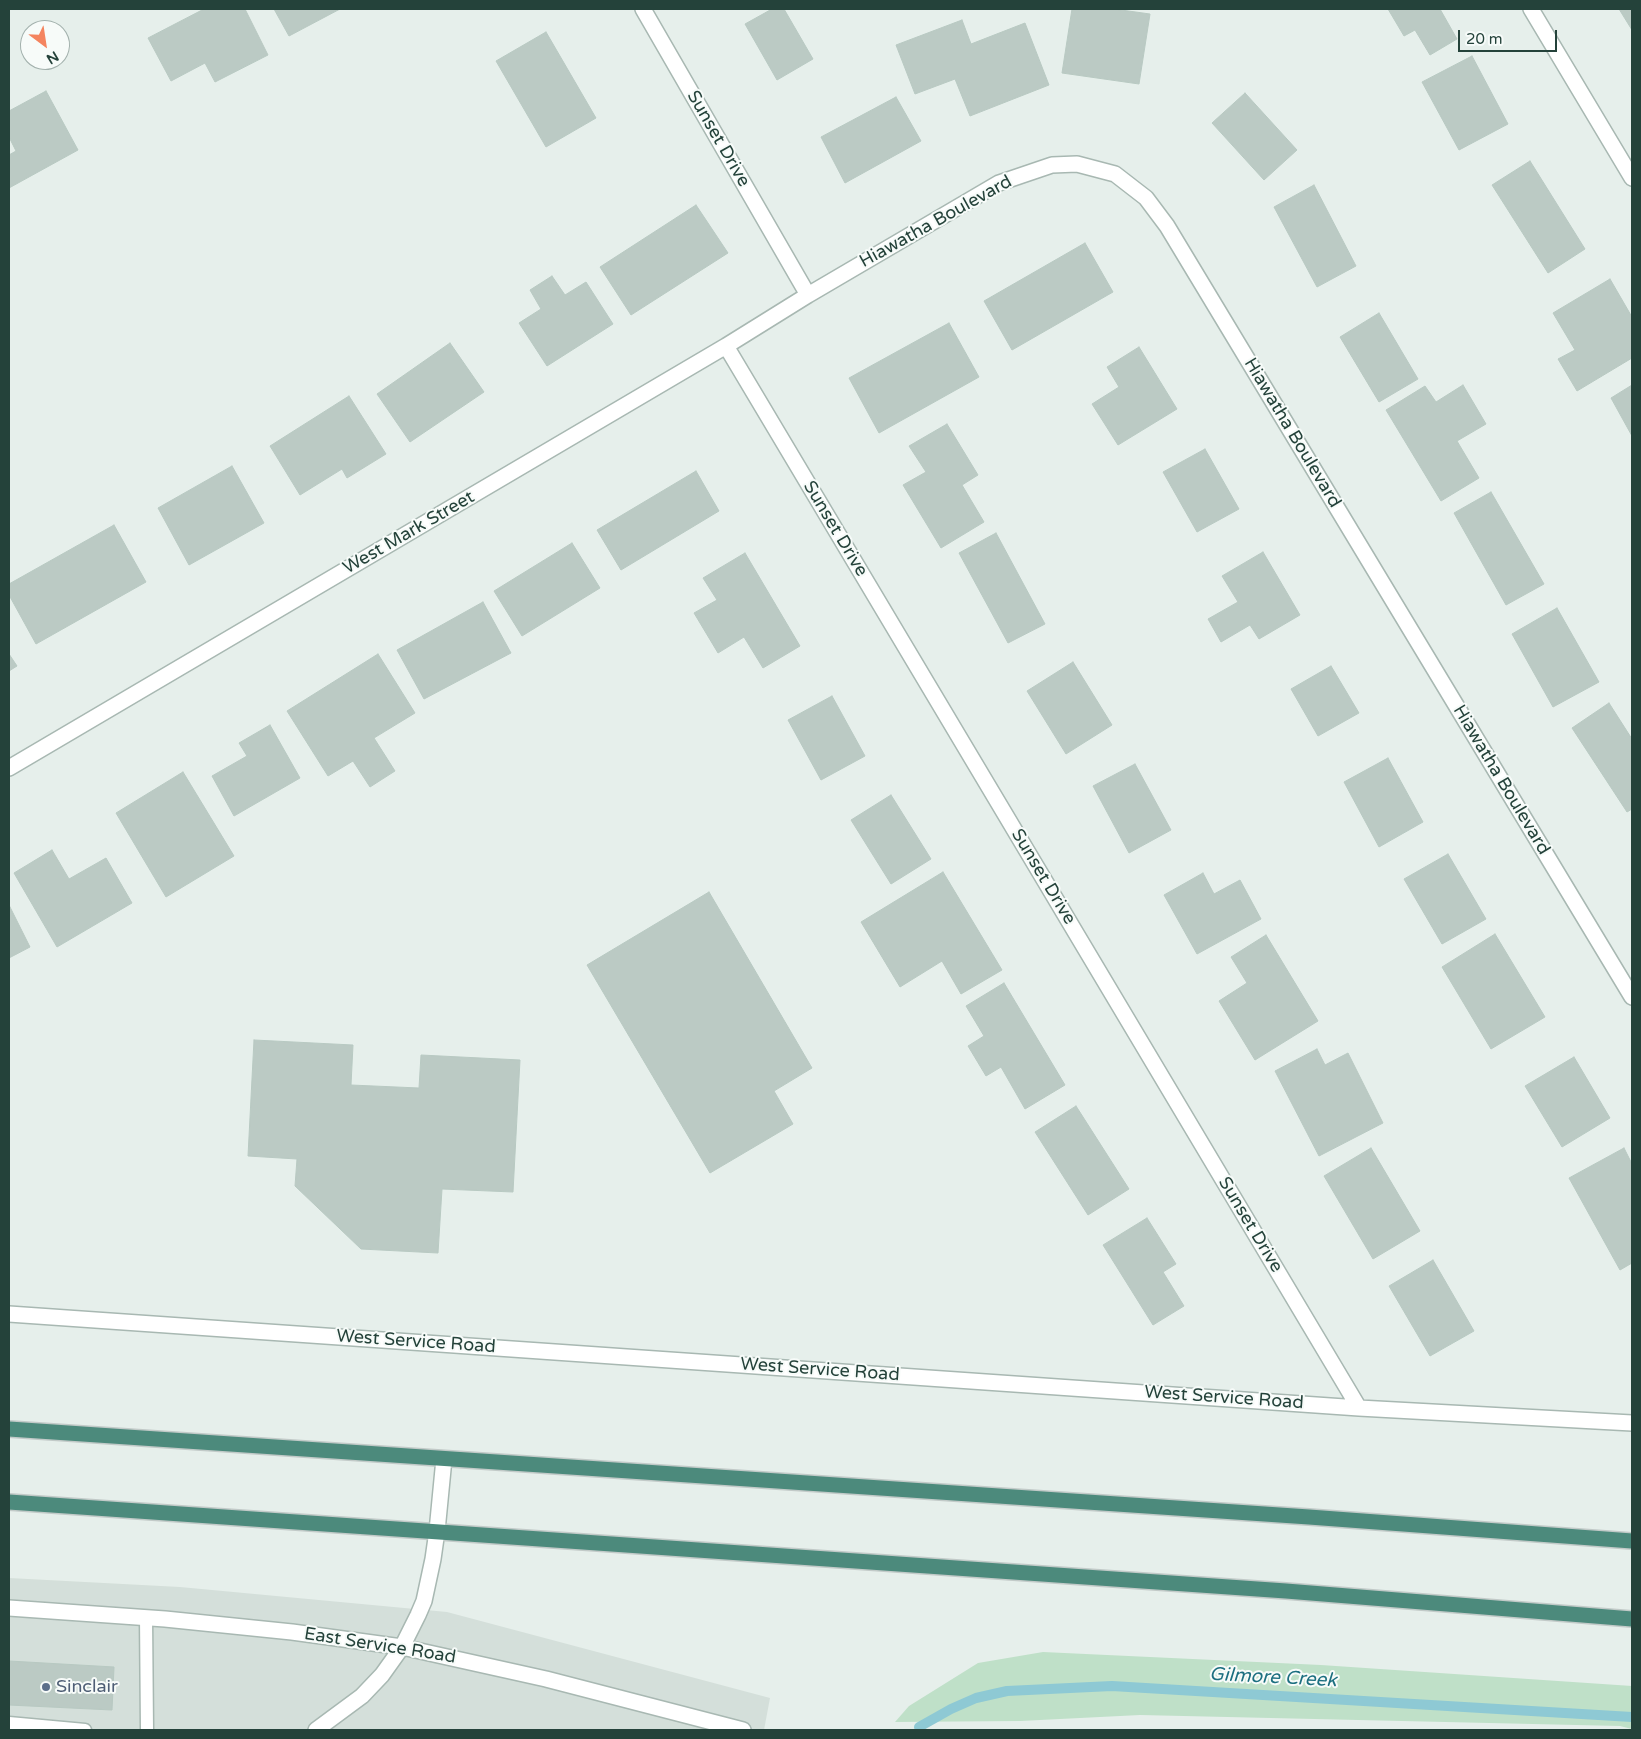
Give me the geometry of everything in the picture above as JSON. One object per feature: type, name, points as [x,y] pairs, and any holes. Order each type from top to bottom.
[{"type":"highway","points":[[9,1429],[1632,1541]]},
{"type":"highway","points":[[9,1502],[1276,1590],[1632,1619]]},
{"type":"street","name":"Sunset Drive","points":[[643,9],[808,295]]},
{"type":"street","points":[[1530,9],[1632,178]]},
{"type":"street","name":"Hiawatha Boulevard","points":[[808,295],[1000,183],[1052,165],[1077,164],[1115,174],[1146,198],[1167,226],[1632,997]]},
{"type":"street","name":"West Mark Street","points":[[9,768],[726,346],[808,295]]},
{"type":"street","name":"Sunset Drive","points":[[726,346],[1359,1408]]},
{"type":"street","name":"West Service Road","points":[[9,1314],[1359,1408],[1632,1423]]},
{"type":"street","points":[[316,1730],[362,1696],[382,1675],[402,1647],[424,1601],[438,1531],[444,1459]]},
{"type":"street","name":"East Service Road","points":[[9,1608],[146,1618],[292,1632],[402,1647],[546,1679],[743,1730]]},
{"type":"lane","points":[[146,1618],[147,1730]]},
{"type":"lane","points":[[9,1723],[85,1730]]},
{"type":"shaded area","points":[[9,1578],[180,1587],[447,1612],[770,1698],[764,1730],[9,1730]]},
{"type":"green space","points":[[1043,1652],[1321,1665],[1632,1686],[1632,1729],[1620,1726],[1140,1715],[1020,1721],[895,1722],[909,1706],[978,1663]]},
{"type":"building","points":[[204,9],[245,9],[268,55],[215,82],[205,63],[171,81],[148,38]]},
{"type":"building","points":[[274,9],[340,9],[289,36]]},
{"type":"building","points":[[772,9],[784,9],[813,59],[777,80],[745,24]]},
{"type":"building","points":[[1072,9],[1114,9],[1150,14],[1139,84],[1062,73]]},
{"type":"building","points":[[1388,9],[1440,9],[1457,39],[1430,55],[1415,30],[1404,36]]},
{"type":"building","points":[[1619,9],[1632,9],[1632,30]]},
{"type":"building","points":[[962,20],[971,44],[1025,23],[1049,85],[970,116],[955,79],[915,94],[896,45]]},
{"type":"building","points":[[546,32],[596,118],[546,147],[496,61]]},
{"type":"building","points":[[1472,56],[1508,124],[1459,150],[1422,82]]},
{"type":"building","points":[[46,91],[78,150],[9,188],[9,155],[16,151],[9,137],[9,111]]},
{"type":"building","points":[[1245,93],[1297,150],[1264,180],[1212,123]]},
{"type":"building","points":[[896,97],[921,141],[845,183],[821,137]]},
{"type":"building","points":[[1530,161],[1585,249],[1548,273],[1492,185]]},
{"type":"building","points":[[1314,185],[1356,266],[1317,287],[1274,207]]},
{"type":"building","points":[[696,205],[728,253],[631,315],[600,267]]},
{"type":"building","points":[[1085,243],[1113,292],[1012,350],[984,301]]},
{"type":"building","points":[[552,276],[565,295],[586,282],[613,324],[547,366],[519,323],[541,309],[530,290]]},
{"type":"building","points":[[1610,279],[1632,317],[1632,358],[1577,391],[1558,359],[1575,350],[1553,313]]},
{"type":"building","points":[[1379,313],[1418,379],[1379,402],[1340,337]]},
{"type":"building","points":[[949,323],[979,377],[879,433],[849,378]]},
{"type":"building","points":[[450,343],[484,392],[410,442],[377,394]]},
{"type":"building","points":[[1139,347],[1177,409],[1118,445],[1092,404],[1119,387],[1107,367]]},
{"type":"building","points":[[1463,385],[1486,424],[1457,441],[1479,478],[1441,501],[1386,410],[1425,386],[1436,402]]},
{"type":"building","points":[[1632,385],[1632,436],[1611,398]]},
{"type":"building","points":[[349,396],[386,454],[347,478],[342,469],[300,495],[270,446]]},
{"type":"building","points":[[947,424],[978,475],[962,485],[984,522],[941,548],[903,485],[926,472],[909,446]]},
{"type":"building","points":[[1205,449],[1239,509],[1197,532],[1163,472]]},
{"type":"building","points":[[232,466],[264,523],[189,565],[158,508]]},
{"type":"building","points":[[696,471],[719,511],[621,570],[597,530]]},
{"type":"building","points":[[1491,492],[1544,584],[1506,605],[1454,513]]},
{"type":"building","points":[[114,525],[146,582],[36,644],[9,595],[9,584]]},
{"type":"building","points":[[996,533],[1045,624],[1008,643],[959,553]]},
{"type":"building","points":[[572,543],[600,588],[522,636],[494,591]]},
{"type":"building","points":[[1263,552],[1300,615],[1259,639],[1250,625],[1221,642],[1208,619],[1238,602],[1222,576]]},
{"type":"building","points":[[745,553],[800,646],[763,668],[744,637],[718,653],[694,613],[717,600],[703,578]]},
{"type":"building","points":[[483,602],[511,653],[424,699],[397,650]]},
{"type":"building","points":[[1557,608],[1599,682],[1553,707],[1512,634]]},
{"type":"building","points":[[9,654],[17,666],[9,671]]},
{"type":"building","points":[[378,654],[415,713],[374,738],[395,771],[370,787],[353,761],[328,776],[287,711]]},
{"type":"building","points":[[1073,662],[1112,725],[1066,754],[1027,691]]},
{"type":"building","points":[[1331,666],[1359,713],[1318,736],[1291,689]]},
{"type":"building","points":[[832,696],[865,756],[821,780],[788,720]]},
{"type":"building","points":[[1609,703],[1632,739],[1632,809],[1627,812],[1572,728]]},
{"type":"building","points":[[270,725],[300,778],[234,816],[212,776],[247,756],[239,743]]},
{"type":"building","points":[[1388,758],[1423,822],[1379,847],[1344,782]]},
{"type":"building","points":[[1135,764],[1171,830],[1129,853],[1093,786]]},
{"type":"building","points":[[183,772],[234,856],[166,897],[116,813]]},
{"type":"building","points":[[891,795],[931,859],[891,884],[851,820]]},
{"type":"building","points":[[52,850],[69,879],[106,858],[132,903],[57,947],[14,873]]},
{"type":"building","points":[[1448,854],[1486,919],[1442,944],[1404,879]]},
{"type":"building","points":[[943,872],[1002,970],[961,994],[942,961],[900,987],[861,922]]},
{"type":"building","points":[[1203,873],[1214,894],[1240,880],[1261,919],[1197,954],[1164,895]]},
{"type":"building","points":[[709,892],[812,1068],[774,1091],[793,1124],[710,1173],[587,965]]},
{"type":"building","points":[[9,905],[30,947],[9,958]]},
{"type":"building","points":[[1495,934],[1545,1017],[1491,1049],[1442,967]]},
{"type":"building","points":[[1266,935],[1318,1021],[1255,1060],[1219,1001],[1247,983],[1231,957]]},
{"type":"building","points":[[1004,983],[1065,1085],[1025,1109],[1001,1067],[986,1076],[968,1046],[984,1036],[966,1006]]},
{"type":"building","points":[[254,1040],[353,1045],[351,1085],[419,1088],[421,1055],[520,1060],[513,1192],[442,1189],[438,1253],[361,1249],[295,1186],[297,1159],[248,1156]]},
{"type":"building","points":[[1317,1049],[1325,1065],[1348,1053],[1383,1123],[1319,1156],[1275,1071]]},
{"type":"building","points":[[1574,1057],[1610,1118],[1562,1147],[1525,1086]]},
{"type":"building","points":[[1076,1106],[1129,1189],[1088,1215],[1035,1132]]},
{"type":"building","points":[[1371,1148],[1420,1231],[1373,1259],[1324,1176]]},
{"type":"building","points":[[1624,1148],[1632,1164],[1632,1263],[1620,1270],[1569,1178]]},
{"type":"building","points":[[1147,1218],[1176,1264],[1163,1272],[1184,1306],[1153,1325],[1103,1245]]},
{"type":"building","points":[[1433,1260],[1474,1331],[1430,1356],[1389,1286]]},
{"type":"building","points":[[9,1661],[114,1667],[112,1710],[9,1705]]},
{"type":"waterway","name":"Gilmore Creek","points":[[919,1727],[951,1709],[976,1698],[1007,1691],[1112,1686],[1632,1717]]},
{"type":"place","name":"Sinclair","points":[[46,1687]]}]
